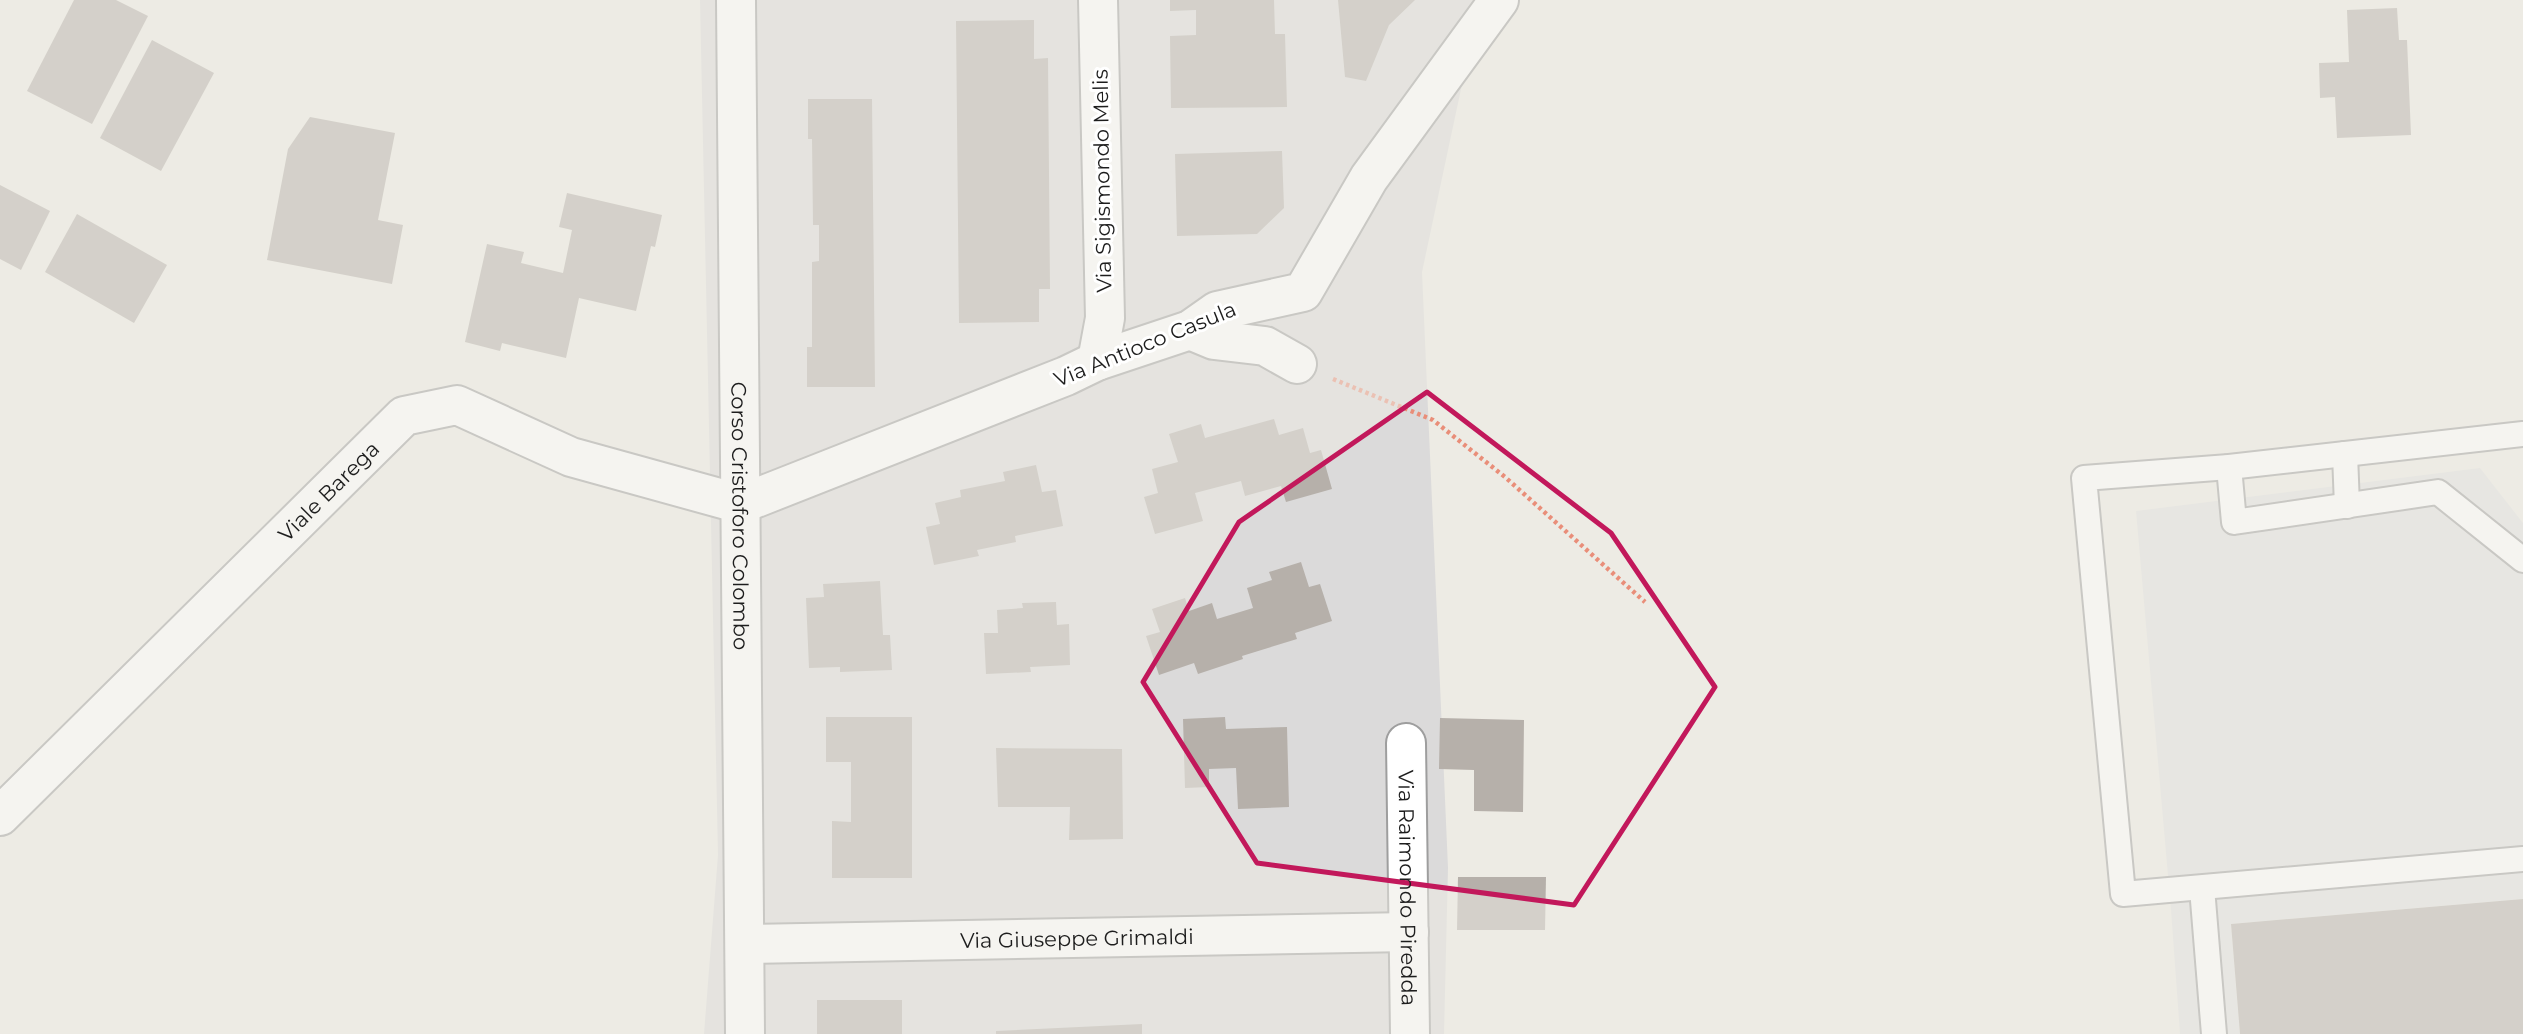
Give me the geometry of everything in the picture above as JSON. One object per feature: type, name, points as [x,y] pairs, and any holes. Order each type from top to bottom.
[{"type":"street","name":"Corso Cristoforo Colombo","points":[[736,0],[746,1034]]},
{"type":"street","name":"Via Sigismondo Melis","points":[[1097,361],[1105,318],[1098,0]]},
{"type":"street","name":"Via Antioco Casula","points":[[741,504],[1066,376],[1097,361],[1189,330],[1217,312],[1303,292],[1369,178],[1499,0]]},
{"type":"street","points":[[1189,330],[1214,340],[1265,346],[1297,364]]},
{"type":"street","name":"Viale Barega","points":[[0,816],[404,416],[457,405],[571,457],[741,504]]},
{"type":"street","name":"Via Raimondo Piredda","points":[[1406,743],[1410,1034]]},
{"type":"street","name":"Via Giuseppe Grimaldi","points":[[745,944],[1409,932]]},
{"type":"lane","points":[[2523,434],[2229,467],[2084,478],[2123,894],[2523,859]]},
{"type":"lane","points":[[2345,454],[2347,506]]},
{"type":"lane","points":[[2229,467],[2234,522],[2438,492],[2523,560]]},
{"type":"lane","points":[[2202,888],[2214,1034]]},
{"type":"path","points":[[1297,364],[1433,420],[1505,477],[1645,602]]},
{"type":"highlighted area","points":[[1427,392],[1611,533],[1715,687],[1574,905],[1257,863],[1143,682],[1239,522]]},
{"type":"shaded area","points":[[700,0],[1480,0],[1422,272],[1448,868],[1444,1034],[704,1034],[718,855]]},
{"type":"shaded area","points":[[2480,468],[2523,523],[2523,899],[2231,924],[2240,1034],[2180,1034],[2136,511]]},
{"type":"building","points":[[74,0],[116,0],[148,16],[92,124],[27,91]]},
{"type":"building","points":[[1170,0],[1274,0],[1275,34],[1285,34],[1287,107],[1171,108],[1170,36],[1196,35],[1196,10],[1170,11]]},
{"type":"building","points":[[1338,0],[1415,0],[1389,25],[1366,81],[1345,77]]},
{"type":"building","points":[[2397,8],[2399,40],[2407,40],[2411,135],[2337,138],[2335,97],[2320,98],[2319,63],[2349,62],[2347,10]]},
{"type":"building","points":[[1034,20],[1034,59],[1048,58],[1050,289],[1039,289],[1039,322],[959,323],[956,21]]},
{"type":"building","points":[[152,40],[214,73],[161,171],[100,138]]},
{"type":"building","points":[[808,99],[872,99],[875,387],[807,387],[807,347],[812,347],[812,262],[819,261],[819,225],[813,225],[812,139],[808,139]]},
{"type":"building","points":[[310,117],[395,133],[378,220],[403,225],[392,284],[267,260],[288,149]]},
{"type":"building","points":[[1282,151],[1284,208],[1257,234],[1177,236],[1175,154]]},
{"type":"building","points":[[0,185],[50,211],[21,270],[0,259]]},
{"type":"building","points":[[567,193],[662,215],[655,247],[651,246],[636,311],[579,298],[566,358],[502,343],[500,351],[465,342],[487,244],[524,252],[521,263],[563,273],[572,230],[559,227]]},
{"type":"building","points":[[77,214],[167,265],[134,323],[45,272]]},
{"type":"building","points":[[1274,419],[1279,435],[1303,428],[1310,453],[1321,450],[1332,489],[1286,502],[1281,486],[1245,496],[1241,481],[1195,493],[1203,521],[1155,534],[1144,497],[1158,493],[1152,469],[1178,462],[1169,434],[1201,424],[1205,438]]},
{"type":"building","points":[[1036,465],[1042,492],[1056,490],[1063,526],[1015,536],[1016,542],[977,550],[979,556],[934,565],[926,527],[940,524],[935,503],[961,497],[960,490],[1005,481],[1003,472]]},
{"type":"building","points":[[1301,562],[1309,587],[1320,584],[1332,621],[1295,633],[1297,639],[1242,656],[1243,659],[1198,674],[1194,663],[1159,675],[1146,636],[1160,632],[1152,609],[1185,598],[1189,611],[1212,603],[1217,619],[1253,608],[1247,588],[1272,580],[1269,572]]},
{"type":"building","points":[[880,581],[883,635],[890,635],[892,670],[840,672],[840,667],[809,668],[806,598],[824,597],[823,584]]},
{"type":"building","points":[[1056,602],[1057,625],[1069,624],[1070,665],[1030,667],[1031,672],[986,674],[984,633],[998,633],[997,610],[1023,608],[1022,603]]},
{"type":"building","points":[[826,717],[912,717],[912,878],[832,878],[832,821],[851,822],[851,762],[826,762]]},
{"type":"building","points":[[1225,717],[1226,729],[1287,727],[1289,807],[1238,809],[1236,768],[1209,769],[1209,787],[1185,788],[1183,719]]},
{"type":"building","points":[[1440,718],[1524,720],[1523,812],[1474,811],[1474,770],[1439,769]]},
{"type":"building","points":[[996,748],[1122,749],[1123,839],[1069,840],[1070,807],[998,807]]},
{"type":"building","points":[[1458,877],[1546,877],[1545,930],[1457,930]]},
{"type":"building","points":[[2523,899],[2523,1034],[2240,1034],[2231,924]]},
{"type":"building","points":[[817,1000],[902,1000],[902,1034],[817,1034]]},
{"type":"building","points":[[1142,1024],[1142,1034],[996,1034],[996,1031]]}]
